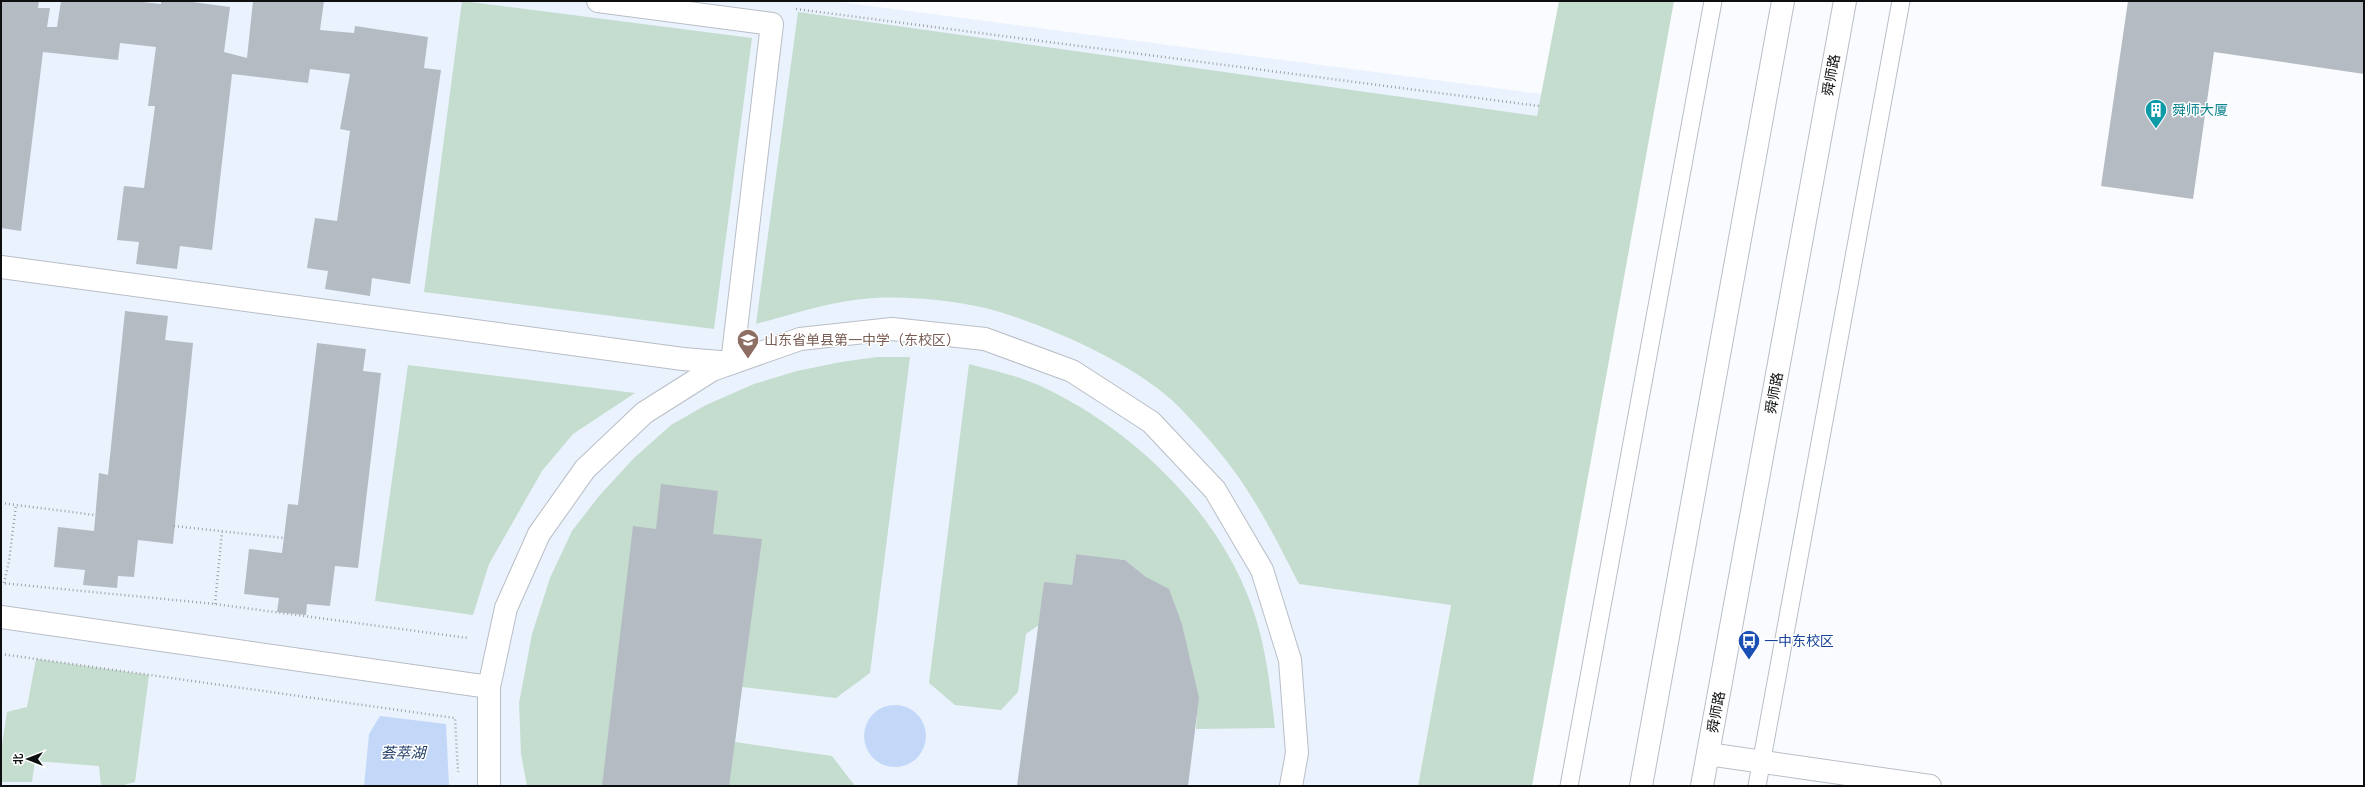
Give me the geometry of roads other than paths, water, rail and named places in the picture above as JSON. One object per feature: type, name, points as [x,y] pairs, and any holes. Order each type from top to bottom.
[{"type":"street","points":[[598,1],[772,24],[732,364]]},
{"type":"street","points":[[1641,786],[1783,1]]},
{"type":"street","name":"舜师路","points":[[1702,786],[1845,1]]},
{"type":"street","points":[[1,267],[676,358],[732,364]]},
{"type":"street","points":[[489,786],[489,687],[506,608],[539,534],[585,469],[644,413],[712,370],[800,339],[892,329],[985,339],[1072,371],[1150,422],[1215,490],[1262,570],[1290,660],[1297,753],[1291,786]]},
{"type":"street","points":[[1,618],[489,687]]},
{"type":"street","points":[[1708,754],[1930,786]]},
{"type":"lane","points":[[1570,786],[1713,1]]},
{"type":"lane","points":[[1757,786],[1901,1]]},
{"type":"water","points":[[895,705],[907,707],[917,714],[924,724],[926,736],[924,748],[917,758],[907,765],[895,767],[883,765],[873,758],[866,748],[864,736],[866,724],[873,714],[883,707]]},
{"type":"water","name":"荟萃湖","points":[[380,716],[446,724],[449,786],[364,786],[369,734]]},
{"type":"place","name":"舜师大厦","points":[[2156,130]]},
{"type":"place","name":"山东省单县第一中学（东校区）","points":[[748,360]]},
{"type":"place","name":"一中东校区","points":[[1749,660]]}]
